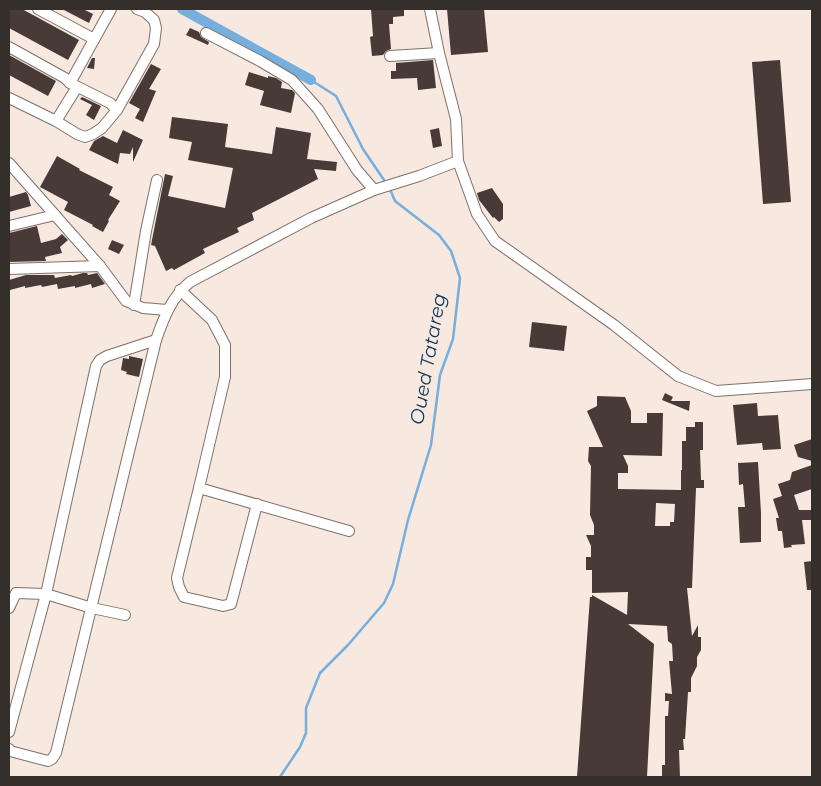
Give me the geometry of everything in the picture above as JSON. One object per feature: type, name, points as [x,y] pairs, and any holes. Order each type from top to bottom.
[{"type":"street","points":[[38,9],[94,39]]},
{"type":"street","points":[[56,121],[94,39],[111,9]]},
{"type":"street","points":[[9,98],[85,137],[102,128],[117,110],[154,44],[156,28],[154,20],[137,9]]},
{"type":"street","points":[[430,9],[456,119],[458,161],[477,214],[495,241],[614,325],[678,376],[716,391],[812,384]]},
{"type":"street","points":[[206,33],[292,80],[318,109],[357,170],[374,190]]},
{"type":"street","points":[[9,47],[73,85],[110,104],[117,110]]},
{"type":"street","points":[[390,56],[439,53]]},
{"type":"street","points":[[9,749],[10,751],[48,761],[56,753],[156,340],[167,310],[180,290],[190,282],[311,218],[374,190],[458,161]]},
{"type":"street","points":[[9,163],[100,266],[126,301],[143,308],[167,310]]},
{"type":"street","points":[[134,305],[146,231],[157,180]]},
{"type":"street","points":[[9,226],[55,214]]},
{"type":"street","points":[[9,269],[100,266]]},
{"type":"street","points":[[180,290],[212,320],[225,345],[225,377],[177,578],[184,597],[223,606],[231,604],[257,504]]},
{"type":"street","points":[[9,732],[46,594],[96,366],[100,360],[107,356],[156,340]]},
{"type":"street","points":[[199,488],[349,531]]},
{"type":"street","points":[[9,608],[16,593],[46,594],[92,608],[125,615]]},
{"type":"building","points":[[9,9],[22,9],[79,40],[68,60],[9,28]]},
{"type":"building","points":[[62,9],[83,9],[93,14],[89,23]]},
{"type":"building","points":[[371,9],[404,9],[404,16],[393,17],[393,24],[389,24],[391,49],[383,55],[372,56],[370,37],[373,36]]},
{"type":"building","points":[[447,9],[484,9],[488,52],[451,55]]},
{"type":"building","points":[[190,28],[199,32],[201,37],[209,42],[208,45],[186,35]]},
{"type":"building","points":[[9,55],[56,81],[48,96],[9,75]]},
{"type":"building","points":[[92,58],[95,58],[94,69],[87,68]]},
{"type":"building","points":[[433,60],[436,88],[418,90],[417,78],[391,79],[391,71],[396,71],[396,63]]},
{"type":"building","points":[[780,60],[791,202],[763,204],[752,62]]},
{"type":"building","points":[[151,64],[161,69],[149,89],[156,91],[143,122],[135,118],[140,109],[129,103]]},
{"type":"building","points":[[249,72],[268,78],[268,76],[276,78],[282,82],[281,88],[292,90],[295,93],[291,113],[260,105],[264,91],[245,85]]},
{"type":"building","points":[[82,97],[101,106],[94,120],[86,115],[92,105],[80,99]]},
{"type":"building","points":[[172,117],[228,124],[225,147],[272,154],[276,127],[311,133],[307,159],[337,162],[336,171],[314,169],[318,179],[252,213],[254,220],[237,228],[239,232],[203,249],[205,253],[174,270],[172,268],[166,271],[155,246],[151,245],[165,174],[173,176],[168,196],[225,208],[233,168],[188,160],[192,142],[169,138]]},
{"type":"building","points":[[439,128],[442,146],[433,148],[430,130]]},
{"type":"building","points":[[123,130],[143,140],[133,162],[133,147],[130,154],[120,153],[118,164],[89,150],[94,141],[103,136],[117,143]]},
{"type":"building","points":[[57,156],[79,170],[113,187],[109,195],[120,201],[103,232],[64,210],[68,202],[40,187]]},
{"type":"building","points":[[492,188],[503,204],[503,219],[499,222],[493,218],[479,200],[477,193]]},
{"type":"building","points":[[26,192],[31,206],[9,212],[9,197]]},
{"type":"building","points":[[37,226],[41,243],[56,239],[62,234],[68,240],[60,247],[62,253],[45,257],[46,261],[9,262],[9,233]]},
{"type":"building","points":[[112,240],[124,245],[119,254],[108,249]]},
{"type":"building","points":[[83,273],[88,275],[97,273],[105,284],[92,288],[91,284],[75,288],[75,286],[58,289],[57,284],[42,287],[41,285],[25,288],[25,286],[10,290],[9,286],[9,280],[26,275],[54,275],[55,278]]},
{"type":"building","points":[[532,322],[567,326],[564,351],[529,347]]},
{"type":"building","points":[[129,356],[143,359],[139,377],[126,374],[127,372],[121,370],[123,358],[129,359]]},
{"type":"building","points":[[665,393],[673,397],[671,401],[690,401],[689,411],[662,400]]},
{"type":"building","points":[[597,396],[625,397],[631,411],[631,423],[647,423],[647,413],[663,413],[662,456],[623,455],[628,466],[628,473],[618,473],[618,489],[681,490],[682,441],[686,441],[686,427],[695,427],[695,422],[703,422],[703,450],[700,450],[701,480],[704,480],[704,488],[696,488],[692,588],[687,588],[692,636],[698,625],[698,637],[701,637],[701,650],[697,657],[697,666],[691,678],[691,692],[688,692],[685,739],[683,739],[684,750],[679,750],[680,777],[662,777],[662,765],[665,765],[665,716],[668,716],[669,701],[665,701],[665,693],[672,694],[669,661],[673,661],[672,644],[668,641],[667,626],[628,624],[654,644],[647,777],[577,777],[590,597],[592,595],[627,615],[628,592],[592,593],[592,570],[586,570],[586,557],[591,557],[591,546],[586,535],[594,535],[594,525],[590,515],[591,466],[588,461],[589,447],[603,447],[587,411],[597,406]],"holes":[[[656,503],[675,504],[674,522],[670,522],[670,526],[655,526]]]},
{"type":"building","points":[[757,403],[758,416],[778,415],[781,449],[763,450],[762,443],[737,445],[733,405]]},
{"type":"building","points":[[812,439],[812,461],[798,457],[794,445]]},
{"type":"building","points":[[758,462],[761,542],[740,543],[738,507],[745,507],[743,484],[739,485],[738,463]]},
{"type":"building","points":[[812,465],[812,489],[794,495],[799,510],[812,510],[812,520],[802,520],[805,544],[791,545],[792,547],[784,548],[782,531],[778,531],[776,518],[779,518],[773,499],[782,496],[778,484],[790,480],[792,472]]},
{"type":"building","points":[[812,561],[812,590],[807,590],[804,562]]},
{"type":"waterway","name":"Oued Tatareg","points":[[182,9],[311,80]]},
{"type":"waterway","name":"Oued Tatareg","points":[[311,80],[336,96],[363,149],[386,183]]},
{"type":"waterway","name":"Oued Tatareg","points":[[280,777],[300,747],[306,733],[306,708],[320,673],[348,645],[384,603],[393,584],[408,520],[431,445],[440,375],[453,339],[460,278],[451,251],[439,235],[395,201],[389,187]]}]
